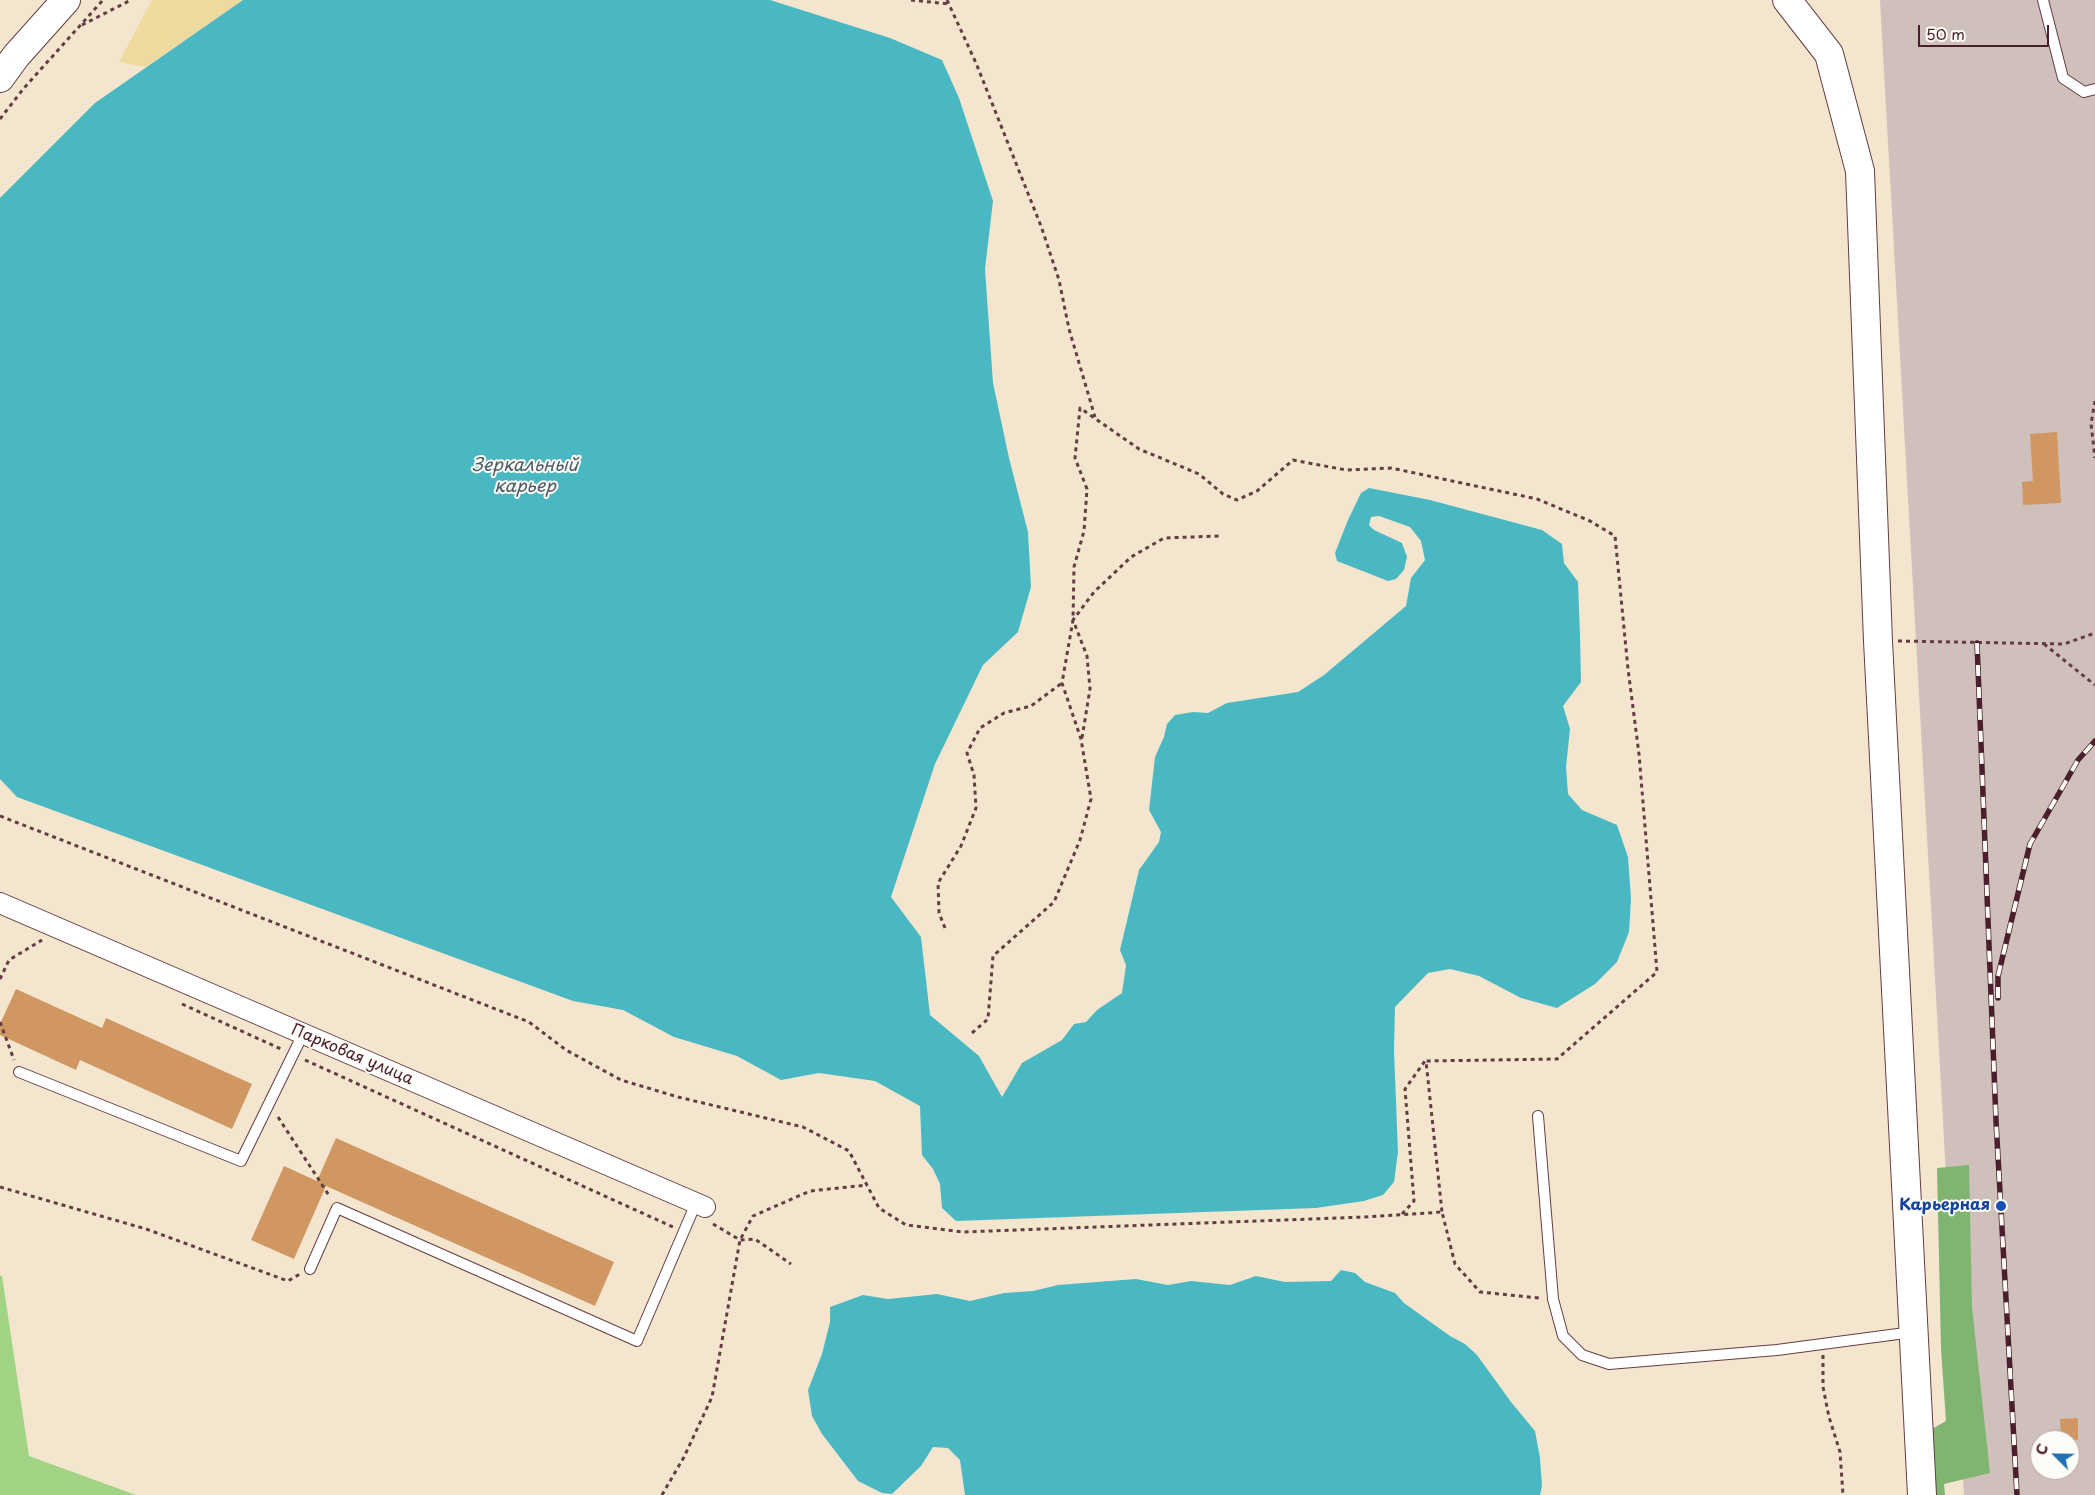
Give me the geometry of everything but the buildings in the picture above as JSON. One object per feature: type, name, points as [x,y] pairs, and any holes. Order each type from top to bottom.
[{"type":"street","points":[[0,78],[16,56],[66,0]]},
{"type":"street","points":[[1787,0],[1829,54],[1860,171],[1878,641],[1922,1495]]},
{"type":"street","name":"Парковая улица","points":[[0,903],[700,1205]]},
{"type":"lane","points":[[2043,0],[2063,78],[2084,92],[2095,89]]},
{"type":"lane","points":[[19,1072],[241,1161],[304,1034]]},
{"type":"lane","points":[[1538,1116],[1552,1300],[1563,1336],[1582,1356],[1608,1364],[1777,1350],[1913,1332]]},
{"type":"lane","points":[[310,1269],[337,1208],[638,1341],[683,1232],[700,1205]]},
{"type":"path","points":[[0,119],[103,0]]},
{"type":"path","points":[[64,34],[130,0]]},
{"type":"path","points":[[911,0],[948,2],[976,63],[1041,226],[1059,280],[1069,329],[1095,418]]},
{"type":"path","points":[[2095,402],[2090,424],[2095,458]]},
{"type":"path","points":[[972,1033],[988,1018],[993,956],[1054,902],[1080,840],[1091,799],[1081,739],[1062,683],[1073,620],[1074,567],[1084,531],[1087,489],[1075,458],[1080,408],[1139,449],[1199,474],[1223,494],[1237,500],[1258,491],[1293,460],[1346,470],[1391,468],[1536,499],[1590,521],[1615,536],[1628,669],[1639,754],[1657,972],[1557,1059],[1426,1061]]},
{"type":"path","points":[[1073,620],[1094,592],[1131,557],[1164,538],[1220,536]]},
{"type":"path","points":[[1073,620],[1087,656],[1090,689],[1081,739]]},
{"type":"path","points":[[1878,641],[2064,644],[2095,633]]},
{"type":"path","points":[[2044,644],[2095,686]]},
{"type":"path","points":[[945,928],[939,913],[938,883],[961,846],[976,808],[974,775],[967,753],[980,728],[1004,713],[1031,706],[1062,683]]},
{"type":"path","points":[[0,816],[529,1022],[566,1050],[621,1080],[678,1097],[803,1127],[849,1152],[879,1208],[906,1225],[963,1232],[1442,1212]]},
{"type":"path","points":[[34,936],[50,943]]},
{"type":"path","points":[[0,979],[9,960],[42,939]]},
{"type":"path","points":[[178,1002],[683,1232]]},
{"type":"path","points":[[0,1022],[19,1072]]},
{"type":"path","points":[[1426,1061],[1442,1212],[1455,1264],[1480,1292],[1552,1300]]},
{"type":"path","points":[[1402,1214],[1414,1201],[1405,1089],[1426,1061]]},
{"type":"path","points":[[269,1104],[337,1208]]},
{"type":"path","points":[[662,1495],[684,1457],[712,1397],[740,1240],[753,1216],[810,1190],[867,1185]]},
{"type":"path","points":[[0,1187],[146,1229],[288,1281],[310,1269]]},
{"type":"path","points":[[700,1205],[708,1221],[740,1240],[755,1239],[791,1264]]},
{"type":"path","points":[[1822,1344],[1823,1387],[1829,1417],[1840,1452],[1843,1495]]},
{"type":"shaded area","points":[[1880,0],[2095,0],[2095,1495],[1964,1495]]},
{"type":"green space","points":[[1969,1165],[1972,1307],[1990,1473],[1944,1484],[1945,1495],[1922,1495],[1918,1437],[1946,1421],[1941,1349],[1937,1168]]},
{"type":"green space","points":[[0,1276],[2,1276],[29,1456],[136,1495],[0,1495]]},
{"type":"sand","points":[[152,0],[243,0],[146,67],[119,62]]},
{"type":"water","name":"Зеркальный карьер","points":[[243,0],[770,0],[890,38],[942,60],[959,98],[993,201],[985,269],[993,383],[1009,458],[1028,532],[1031,587],[1018,632],[983,665],[935,764],[891,897],[921,937],[930,1015],[979,1056],[1002,1097],[1022,1063],[1062,1040],[1074,1024],[1086,1022],[1097,1010],[1122,993],[1126,965],[1120,950],[1139,870],[1159,842],[1161,832],[1149,810],[1155,757],[1164,737],[1167,724],[1175,715],[1193,712],[1208,713],[1227,703],[1298,692],[1324,675],[1406,606],[1411,578],[1425,560],[1421,541],[1410,527],[1379,516],[1371,517],[1369,525],[1374,530],[1402,543],[1407,557],[1404,570],[1396,579],[1388,581],[1337,561],[1335,553],[1348,520],[1361,493],[1369,488],[1430,500],[1542,530],[1562,544],[1564,563],[1578,582],[1580,635],[1581,682],[1563,706],[1570,729],[1566,767],[1568,794],[1582,810],[1617,825],[1628,857],[1631,899],[1629,932],[1617,962],[1595,984],[1557,1008],[1521,998],[1479,976],[1450,969],[1428,973],[1395,1007],[1394,1050],[1398,1152],[1394,1182],[1383,1195],[1364,1201],[1316,1208],[956,1221],[942,1208],[940,1184],[933,1169],[922,1155],[920,1106],[875,1081],[819,1073],[781,1080],[737,1056],[674,1037],[623,1010],[573,1001],[17,797],[0,779],[0,198],[95,103]]},
{"type":"water","points":[[1341,1270],[1355,1273],[1365,1282],[1395,1293],[1404,1303],[1450,1336],[1465,1344],[1477,1355],[1535,1431],[1540,1458],[1542,1486],[1540,1495],[965,1495],[960,1460],[948,1448],[933,1447],[921,1466],[892,1494],[882,1493],[858,1481],[822,1434],[812,1416],[808,1390],[822,1354],[830,1322],[830,1307],[863,1295],[888,1299],[937,1294],[970,1301],[1004,1293],[1033,1291],[1058,1285],[1136,1279],[1168,1285],[1191,1281],[1230,1285],[1256,1276],[1285,1282],[1331,1281]]},
{"type":"railway","points":[[1977,643],[1996,1121],[2017,1495]]},
{"type":"railway","points":[[1998,998],[1998,976],[2030,844],[2078,760],[2095,741]]},
{"type":"place","name":"Карьерная","points":[[2001,1206]]}]
